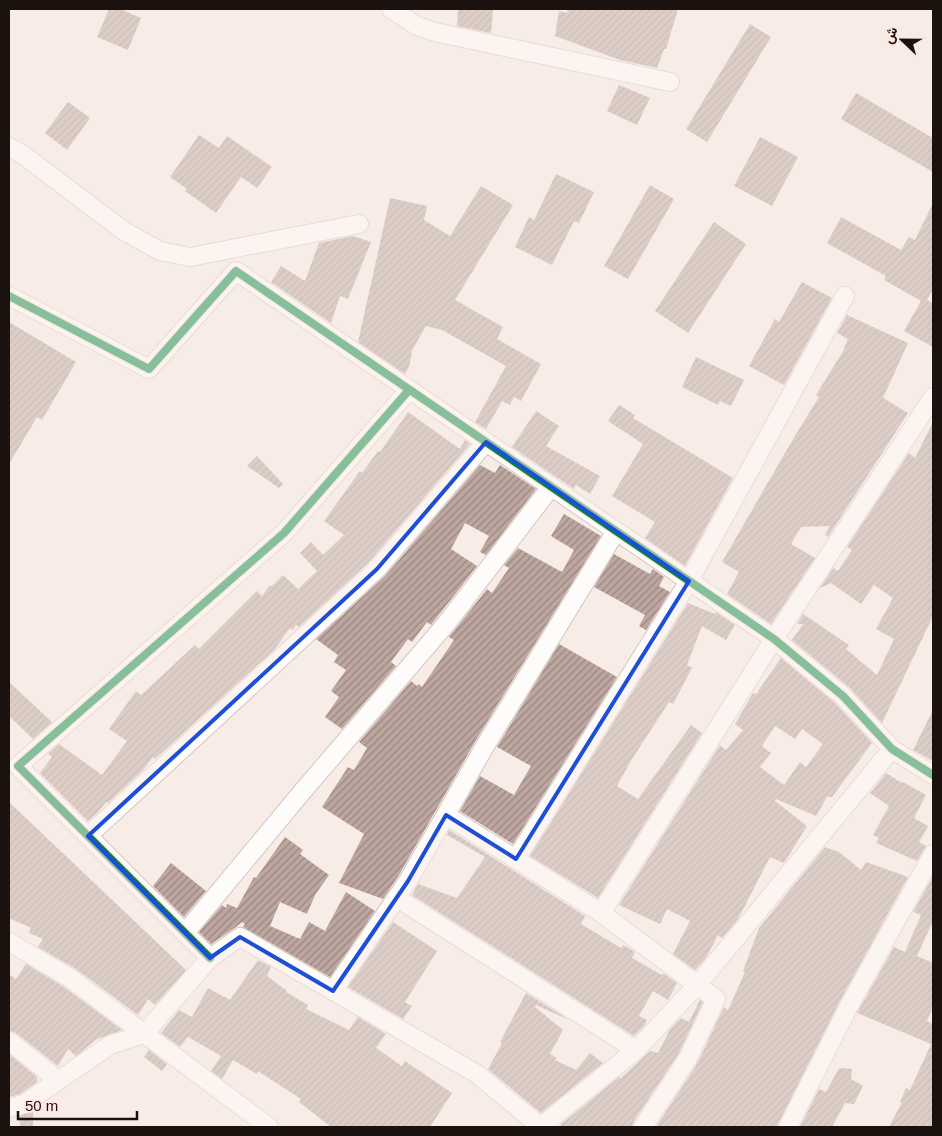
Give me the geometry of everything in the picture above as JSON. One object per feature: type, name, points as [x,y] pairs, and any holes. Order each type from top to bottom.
[{"type":"street","points":[[391,9],[417,26],[434,32],[670,82]]},
{"type":"street","points":[[9,147],[22,154],[124,231],[160,251],[172,254],[190,257],[359,224]]},
{"type":"street","points":[[9,296],[149,369],[236,271],[774,639],[843,696],[892,749],[933,775]]},
{"type":"street","points":[[516,859],[689,581],[845,296]]},
{"type":"street","points":[[210,958],[13,763],[284,533],[409,390]]},
{"type":"street","points":[[600,914],[774,639],[933,397]]},
{"type":"street","points":[[88,836],[377,569],[486,442]]},
{"type":"street","points":[[185,933],[302,792],[446,624],[551,486]]},
{"type":"street","points":[[333,991],[397,898],[490,738],[616,531]]},
{"type":"street","points":[[9,1108],[24,1104],[110,1045],[144,1034],[210,958],[240,937],[477,1074],[541,1127],[636,1050],[698,984],[892,749]]},
{"type":"street","points":[[446,814],[600,914],[716,999],[688,1058],[643,1127]]},
{"type":"street","points":[[788,1127],[849,1006],[933,854]]},
{"type":"street","points":[[397,898],[636,1050]]},
{"type":"street","points":[[9,942],[70,978],[269,1127]]},
{"type":"street","points":[[9,1041],[58,1080]]},
{"type":"highlighted area","points":[[486,442],[689,581],[516,859],[446,815],[408,881],[333,991],[240,937],[210,958],[88,836],[377,569]]},
{"type":"building","points":[[109,9],[120,9],[141,18],[128,50],[97,37]]},
{"type":"building","points":[[458,9],[493,10],[491,33],[457,26]]},
{"type":"building","points":[[568,9],[678,9],[666,49],[664,49],[657,68],[620,60],[555,36],[559,11],[567,13]]},
{"type":"building","points":[[750,24],[771,37],[707,142],[686,129]]},
{"type":"building","points":[[619,85],[650,98],[637,125],[607,111]]},
{"type":"building","points":[[856,93],[933,138],[933,172],[841,119]]},
{"type":"building","points":[[68,102],[90,118],[67,150],[45,133]]},
{"type":"building","points":[[199,135],[219,148],[227,136],[272,167],[257,188],[241,177],[216,213],[185,191],[187,189],[170,177]]},
{"type":"building","points":[[760,137],[798,157],[772,206],[734,186]]},
{"type":"building","points":[[556,174],[594,192],[579,223],[574,221],[552,265],[515,247],[529,217],[534,220]]},
{"type":"building","points":[[650,185],[674,199],[628,279],[604,266]]},
{"type":"building","points":[[481,186],[513,205],[455,300],[503,327],[497,339],[541,364],[521,401],[514,397],[510,405],[502,401],[486,429],[475,422],[506,366],[442,330],[426,326],[411,352],[409,367],[405,374],[358,342],[390,198],[427,206],[424,220],[450,236]]},
{"type":"building","points":[[933,203],[933,289],[927,300],[933,303],[933,347],[904,331],[921,301],[884,280],[886,276],[827,243],[841,217],[901,250],[909,237],[915,240]]},
{"type":"building","points":[[714,222],[746,244],[688,333],[655,311]]},
{"type":"building","points":[[353,236],[371,242],[348,299],[340,296],[331,323],[271,282],[281,266],[305,281],[319,243]]},
{"type":"building","points":[[802,282],[832,298],[784,385],[749,366],[775,319],[779,322]]},
{"type":"building","points":[[847,315],[908,343],[883,398],[908,413],[828,537],[825,535],[830,526],[801,527],[791,544],[815,558],[771,624],[727,594],[739,572],[722,562],[819,397],[816,395],[845,348],[848,339],[837,333]]},
{"type":"building","points":[[9,322],[76,362],[42,420],[37,417],[9,464]]},
{"type":"building","points":[[696,357],[744,380],[731,406],[720,401],[718,405],[682,387]]},
{"type":"building","points":[[619,405],[635,415],[633,418],[733,478],[685,566],[645,538],[655,522],[612,496],[643,444],[608,421]]},
{"type":"building","points":[[536,411],[559,426],[546,446],[600,476],[590,494],[576,485],[574,489],[512,447]]},
{"type":"building","points":[[408,412],[460,449],[465,440],[470,444],[369,562],[299,627],[296,625],[292,630],[290,628],[274,650],[155,759],[153,757],[143,770],[108,803],[106,802],[88,821],[40,773],[52,757],[48,754],[59,744],[102,775],[127,741],[109,729],[136,691],[141,695],[195,645],[199,649],[257,591],[262,596],[270,585],[272,586],[283,575],[298,589],[317,571],[300,553],[311,542],[323,555],[344,535],[324,521],[360,471],[362,473],[378,451],[380,452]]},
{"type":"building","points":[[933,422],[933,616],[882,723],[850,688],[792,640],[803,624],[797,624],[803,614],[849,645],[846,649],[877,675],[894,639],[876,629],[893,598],[874,585],[861,604],[831,583],[820,588],[833,568],[838,571],[852,550],[847,547],[909,453],[915,458]]},
{"type":"building","points":[[257,456],[283,484],[279,488],[247,466]]},
{"type":"building","points":[[480,465],[495,473],[500,465],[536,489],[486,555],[480,552],[489,536],[465,523],[451,549],[477,566],[431,625],[427,622],[412,642],[408,639],[391,662],[396,666],[342,729],[325,717],[339,697],[331,691],[346,670],[334,662],[338,655],[316,639],[385,576]]},
{"type":"building","points":[[564,514],[601,536],[476,740],[399,875],[383,899],[339,883],[364,834],[322,807],[348,767],[354,770],[367,748],[359,742],[411,681],[417,686],[419,684],[422,687],[454,640],[449,637],[487,589],[492,593],[509,568],[504,565],[518,548],[562,572],[574,550],[551,536]]},
{"type":"building","points":[[614,554],[650,574],[653,569],[664,577],[659,586],[670,592],[646,630],[639,626],[645,615],[594,587]]},
{"type":"building","points":[[688,603],[715,614],[716,612],[735,625],[726,640],[702,626],[687,665],[692,668],[673,704],[669,702],[617,786],[638,799],[691,725],[702,733],[598,898],[530,856]]},
{"type":"building","points":[[559,644],[617,677],[513,844],[460,811],[480,776],[514,795],[531,766],[497,747]]},
{"type":"building","points":[[781,658],[836,704],[872,743],[832,797],[827,797],[816,816],[776,799],[775,801],[807,826],[784,863],[770,857],[738,919],[722,938],[718,935],[706,958],[695,970],[673,954],[690,921],[667,909],[660,924],[619,905],[720,745],[726,750],[743,730],[735,724],[753,693],[756,694]],"holes":[[[775,726],[795,739],[802,729],[823,744],[806,767],[800,762],[784,785],[760,767],[771,753],[762,746]]]},
{"type":"building","points":[[9,682],[52,722],[33,739],[9,716]]},
{"type":"building","points":[[933,710],[933,761],[913,750]]},
{"type":"building","points":[[886,773],[926,795],[914,818],[928,826],[919,842],[926,846],[917,861],[876,843],[879,838],[873,835],[889,806],[870,793]]},
{"type":"building","points":[[9,802],[186,970],[155,1005],[148,999],[138,1015],[76,969],[38,947],[43,939],[29,933],[31,928],[9,918]]},
{"type":"building","points":[[449,830],[585,916],[581,924],[621,948],[623,945],[632,950],[635,952],[632,958],[662,975],[663,973],[677,983],[668,1000],[653,991],[639,1016],[647,1020],[645,1025],[634,1036],[412,895],[418,884],[457,898],[485,857],[447,835]]},
{"type":"building","points":[[285,837],[303,850],[300,854],[329,875],[315,895],[307,914],[280,902],[270,926],[300,939],[309,922],[325,931],[346,892],[375,911],[330,977],[243,927],[245,924],[242,922],[211,944],[199,932],[222,905],[226,908],[227,904],[237,908],[254,877],[256,878]]},
{"type":"building","points":[[825,847],[839,852],[861,870],[866,862],[908,877],[840,1001],[777,1127],[656,1127],[697,1064],[724,1007],[728,1010],[745,972],[743,971],[759,928]]},
{"type":"building","points":[[171,863],[206,891],[184,917],[153,886]]},
{"type":"building","points":[[933,876],[933,921],[917,956],[933,963],[933,1007],[927,1021],[933,1024],[933,1127],[889,1127],[902,1102],[900,1102],[906,1088],[910,1090],[931,1044],[857,1013],[894,947],[905,952],[921,915],[913,912]]},
{"type":"building","points":[[393,922],[437,951],[405,1002],[412,1006],[403,1019],[348,987]]},
{"type":"building","points":[[258,960],[271,967],[267,976],[286,992],[308,1005],[306,1009],[349,1030],[358,1017],[386,1034],[376,1048],[402,1066],[405,1061],[452,1093],[430,1127],[331,1127],[299,1102],[301,1099],[258,1071],[257,1074],[233,1060],[222,1079],[211,1071],[221,1056],[188,1037],[180,1047],[161,1033],[179,1010],[192,1017],[208,988],[230,1000]]},
{"type":"building","points":[[26,964],[64,987],[122,1030],[97,1039],[76,1056],[68,1049],[58,1066],[16,1033],[9,1031],[9,974],[16,979]]},
{"type":"building","points":[[526,993],[569,1020],[536,1005],[535,1007],[563,1030],[550,1054],[557,1058],[555,1060],[576,1070],[590,1053],[603,1063],[541,1113],[488,1069]]},
{"type":"building","points":[[700,1000],[703,1002],[679,1053],[634,1121],[632,1127],[565,1127],[560,1125],[619,1077],[621,1078],[650,1051],[658,1053],[670,1029],[681,1018],[689,1022]]},
{"type":"building","points":[[149,1050],[167,1064],[162,1071],[144,1057]]},
{"type":"building","points":[[9,1054],[37,1077],[37,1082],[20,1094],[9,1097]]},
{"type":"building","points":[[839,1068],[852,1069],[851,1079],[863,1086],[854,1104],[845,1103],[832,1127],[800,1127],[819,1089],[826,1092]]},
{"type":"building","points":[[33,1111],[33,1127],[20,1127],[19,1116]]},
{"type":"cycle path","points":[[9,296],[149,369],[236,271],[774,639],[843,696],[892,749],[933,775]]},
{"type":"cycle path","points":[[210,958],[18,766],[284,533],[409,390]]}]
